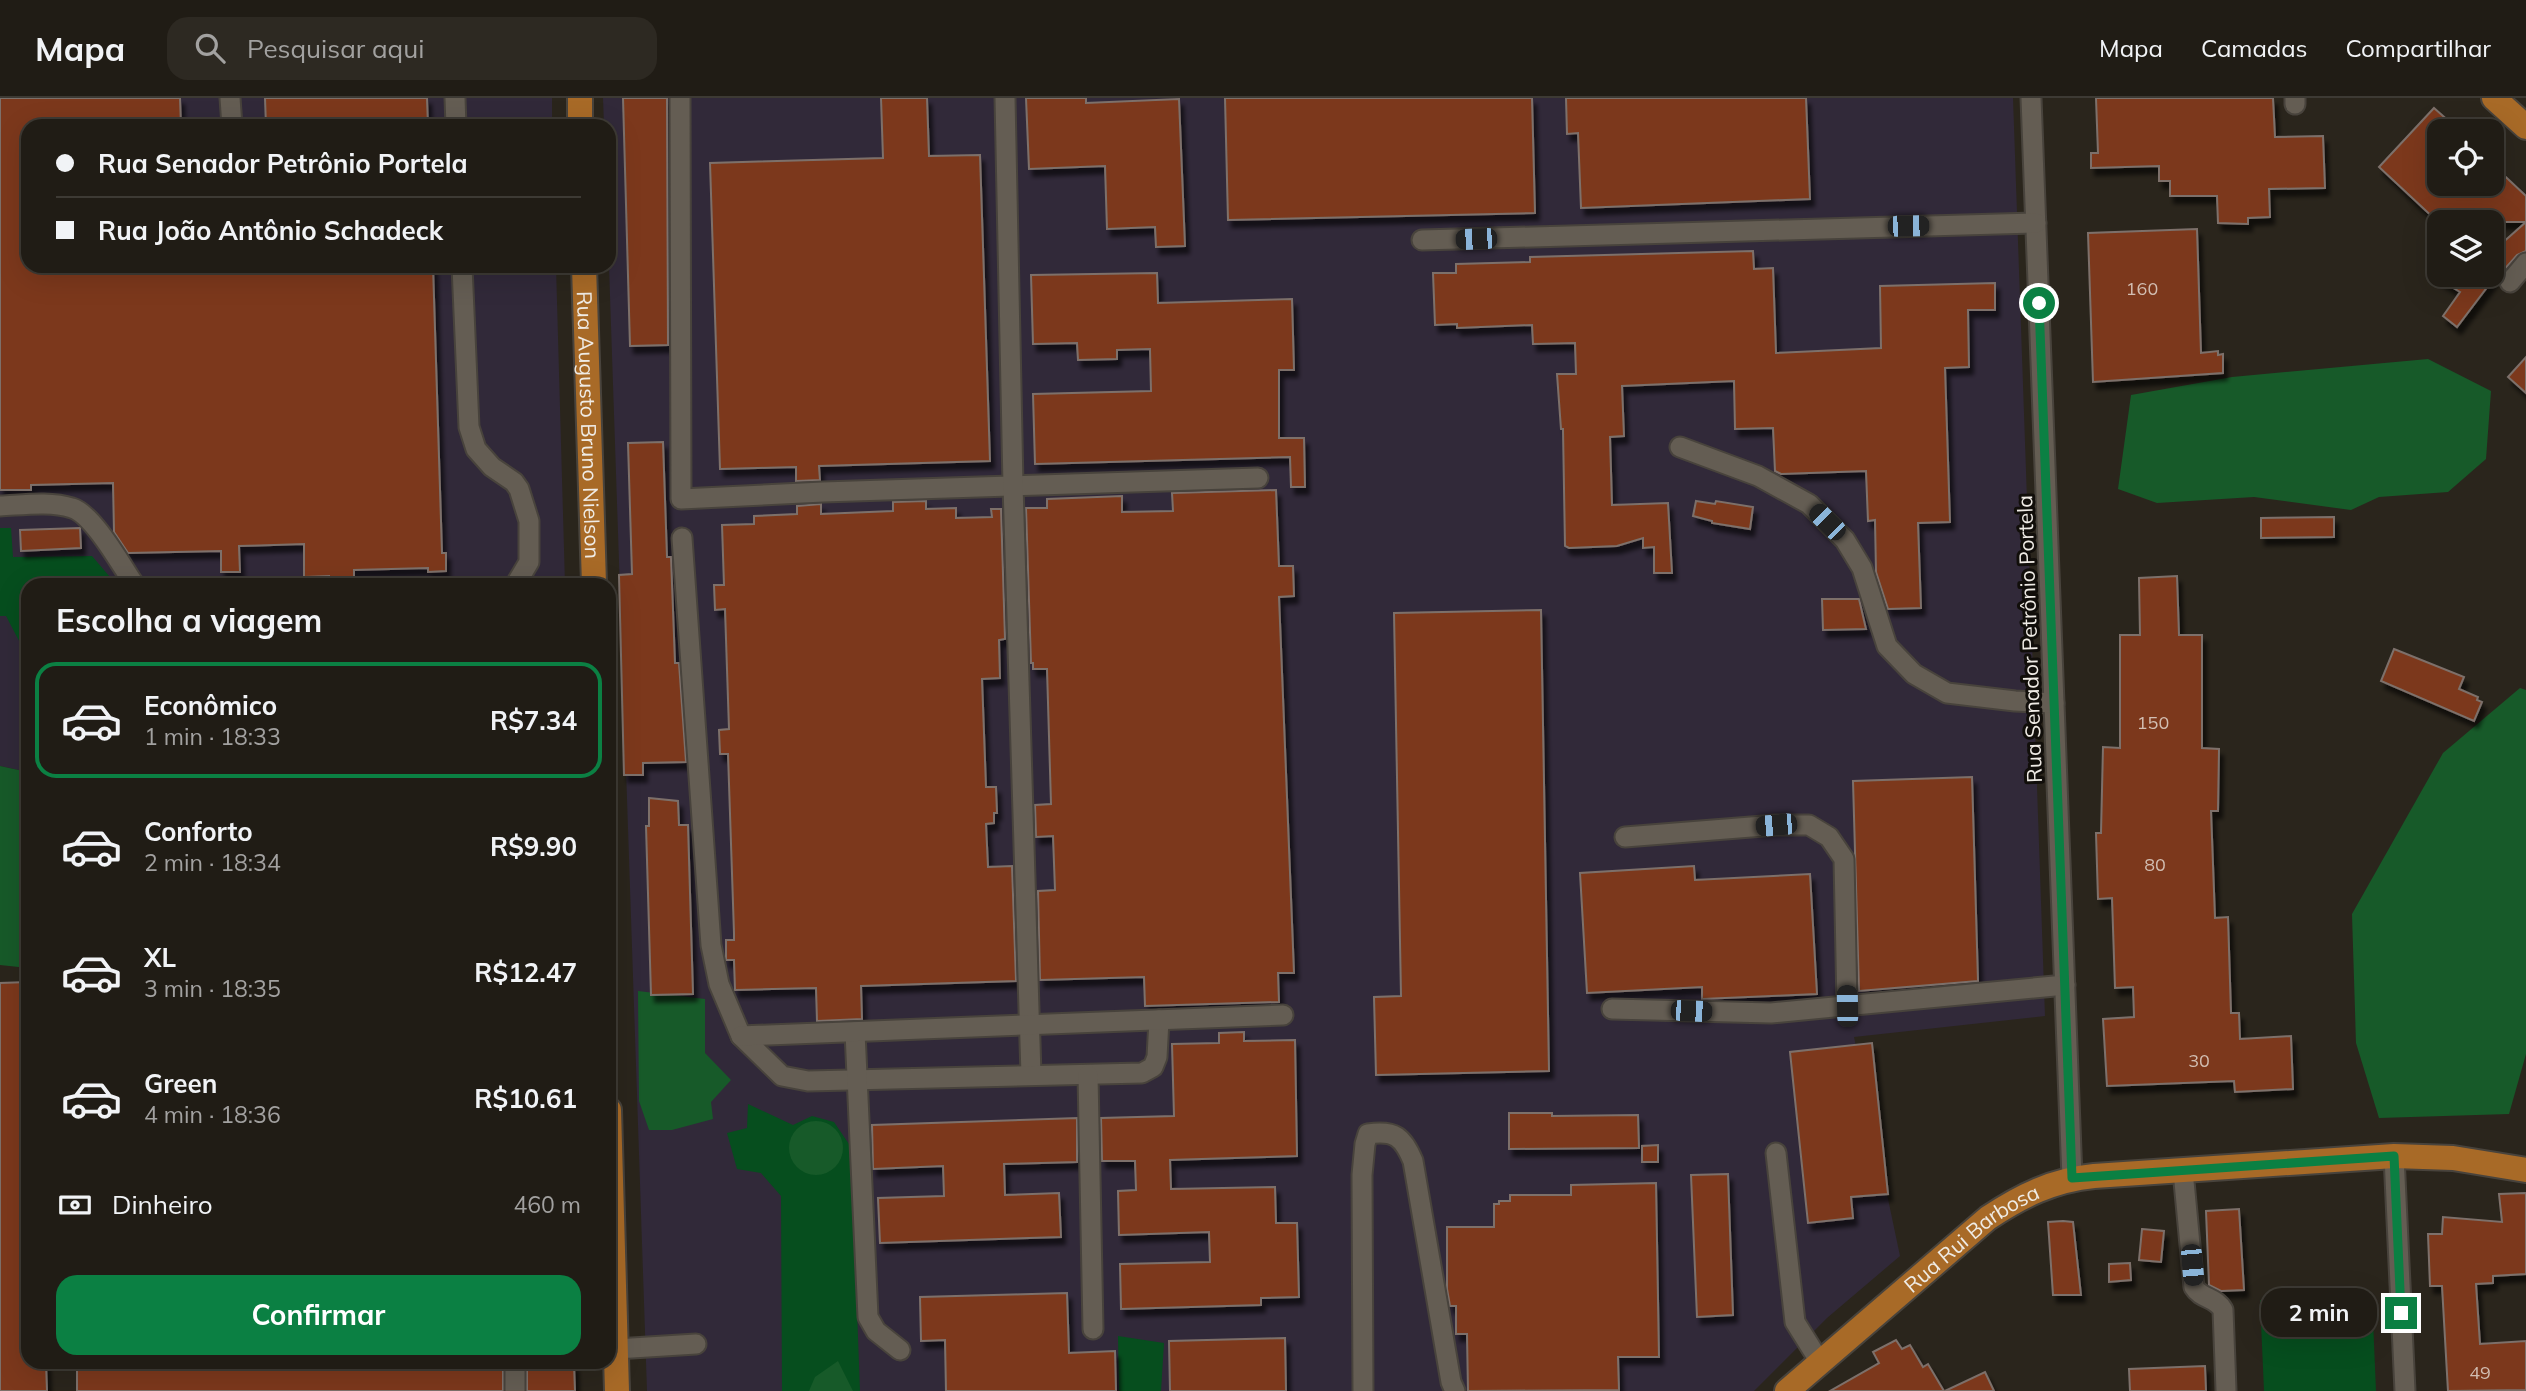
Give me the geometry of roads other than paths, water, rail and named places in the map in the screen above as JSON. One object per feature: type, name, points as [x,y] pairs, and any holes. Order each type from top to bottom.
[{"type":"main road","points":[[580,98],[580,119]]},
{"type":"main road","points":[[2494,98],[2524,123]]},
{"type":"main road","name":"Rua Augusto Bruno Nielson","points":[[584,273],[594,578]]},
{"type":"main road","name":"Rua Rui Barbosa","points":[[1793,1389],[1820,1362],[1988,1218],[2032,1191],[2072,1178],[2394,1156],[2453,1158],[2526,1170]]},
{"type":"main road","points":[[616,1349],[617,1391]]},
{"type":"street","points":[[230,98],[232,119]]},
{"type":"street","points":[[455,98],[456,119]]},
{"type":"street","points":[[680,98],[681,499],[1258,478]]},
{"type":"street","points":[[1005,98],[1013,485],[1031,1075]]},
{"type":"street","name":"Rua Senador Petrônio Portela","points":[[2031,98],[2072,1178]]},
{"type":"street","points":[[1422,240],[2036,223]]},
{"type":"street","points":[[2510,282],[2526,263]]},
{"type":"street","points":[[462,273],[469,428],[476,449],[492,467],[514,482],[519,489],[529,521],[529,562],[520,578]]},
{"type":"street","points":[[1680,447],[1758,476],[1809,504],[1845,540],[1861,568],[1887,646],[1914,674],[1947,693],[2054,703]]},
{"type":"street","points":[[0,506],[49,504],[74,508],[87,517],[130,578]]},
{"type":"street","points":[[682,538],[712,945],[719,984],[741,1036],[782,1076],[808,1081],[1142,1073],[1153,1068],[1157,1057],[1159,1020]]},
{"type":"street","points":[[1625,836],[1809,825],[1829,838],[1844,859],[1847,1006]]},
{"type":"street","points":[[1612,1009],[1771,1013],[2065,985]]},
{"type":"street","points":[[741,1036],[1283,1015]]},
{"type":"street","points":[[855,1032],[868,1317],[876,1331],[900,1350]]},
{"type":"street","points":[[1088,1074],[1093,1329]]},
{"type":"street","points":[[1363,1391],[1362,1175],[1365,1144],[1359,1134],[1384,1131],[1399,1138],[1413,1161],[1451,1382],[1455,1391]]},
{"type":"street","points":[[1776,1153],[1795,1322],[1820,1362]]},
{"type":"street","points":[[2394,1156],[2405,1391]]},
{"type":"street","points":[[2183,1171],[2194,1287],[2197,1293],[2218,1302],[2223,1310],[2226,1390]]},
{"type":"street","points":[[616,1349],[696,1344]]},
{"type":"street","points":[[515,1369],[515,1391]]}]
